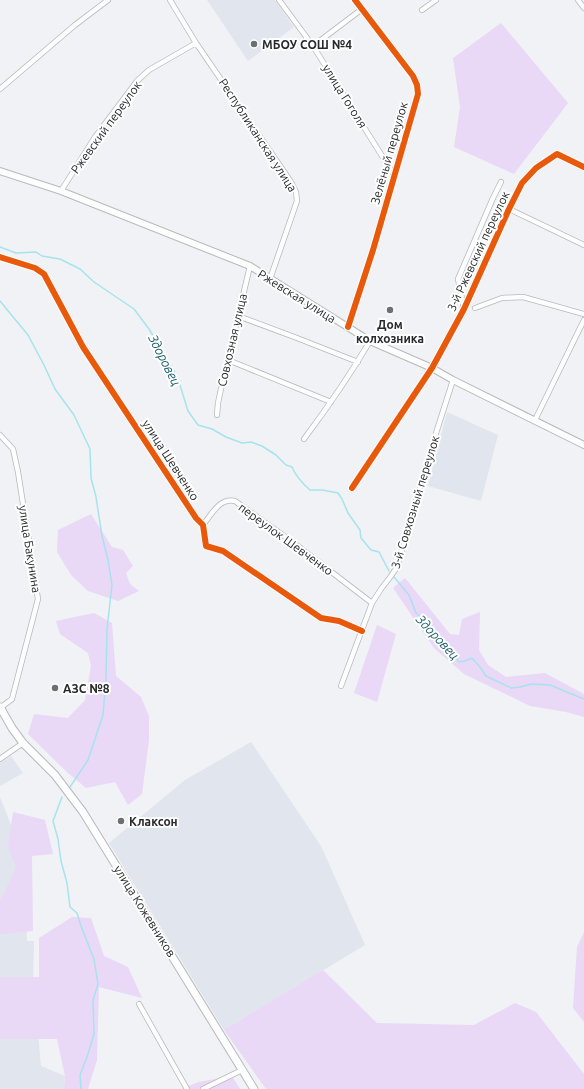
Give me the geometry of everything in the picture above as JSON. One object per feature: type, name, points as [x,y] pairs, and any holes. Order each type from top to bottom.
[{"type":"main road","name":"Ржевская улица","points":[[0,171],[61,191],[250,266],[370,341],[432,368],[453,380],[584,445]]},
{"type":"main road","name":"улица Кожевников","points":[[0,707],[12,728],[23,742],[55,775],[84,812],[254,1089]]},
{"type":"street","points":[[0,89],[75,25],[108,0]]},
{"type":"street","name":"Республиканская улица","points":[[170,0],[196,43],[291,182],[296,192],[297,201],[270,279]]},
{"type":"street","name":"улица Гоголя","points":[[279,0],[313,46],[394,175]]},
{"type":"street","name":"Зелёный переулок","points":[[348,327],[373,250],[418,94],[417,84],[413,76],[356,0]]},
{"type":"street","points":[[422,10],[436,0]]},
{"type":"street","points":[[578,0],[584,8]]},
{"type":"street","points":[[313,46],[362,9]]},
{"type":"street","name":"Ржевский переулок","points":[[61,191],[95,137],[137,81],[149,70],[196,43]]},
{"type":"street","name":"3-й Ржевский переулок","points":[[432,368],[464,309],[522,183],[536,168],[557,154],[584,167]]},
{"type":"street","points":[[464,309],[458,279],[501,182]]},
{"type":"street","points":[[509,209],[584,245]]},
{"type":"street","name":"улица Шевченко","points":[[0,257],[36,268],[44,274],[83,347],[196,518],[203,525]]},
{"type":"street","name":"Совхозная улица","points":[[217,415],[218,403],[250,266]]},
{"type":"street","points":[[476,308],[502,298],[523,297],[584,314]]},
{"type":"street","points":[[238,316],[358,362]]},
{"type":"street","points":[[535,420],[584,320]]},
{"type":"street","points":[[304,439],[358,362],[370,341]]},
{"type":"street","points":[[228,360],[331,402]]},
{"type":"street","points":[[352,488],[432,368]]},
{"type":"street","name":"3-й Совхозный переулок","points":[[341,686],[372,603],[397,566],[453,380]]},
{"type":"street","name":"улица Бакунина","points":[[0,435],[12,449],[18,472],[38,600],[12,699],[0,707]]},
{"type":"street","name":"переулок Шевченко","points":[[203,525],[218,505],[230,500],[235,501],[291,541],[372,603]]},
{"type":"street","points":[[203,525],[206,546],[223,551],[321,618],[339,621],[362,631]]},
{"type":"street","points":[[0,759],[23,742]]},
{"type":"street","points":[[139,1004],[188,1089]]},
{"type":"street","points":[[203,1089],[242,1070]]},
{"type":"shaded area","name":"МБОУ СОШ №4","points":[[207,0],[275,0],[294,27],[248,61]]},
{"type":"shaded area","points":[[501,23],[568,103],[514,174],[454,147],[460,107],[453,58]]},
{"type":"shaded area","points":[[447,412],[498,435],[481,501],[428,486]]},
{"type":"shaded area","points":[[91,514],[112,547],[123,550],[133,566],[126,573],[130,584],[139,591],[118,601],[88,591],[71,575],[57,552],[58,530]]},
{"type":"shaded area","points":[[405,578],[450,634],[459,635],[462,619],[480,612],[479,650],[488,665],[506,677],[545,673],[584,694],[584,717],[566,712],[530,706],[464,674],[434,648],[393,588]]},
{"type":"shaded area","points":[[94,613],[112,623],[116,676],[141,697],[149,716],[149,740],[142,794],[128,805],[115,782],[86,788],[68,773],[28,734],[34,714],[68,718],[85,700],[91,666],[88,653],[60,634],[56,621]]},
{"type":"shaded area","points":[[377,625],[396,634],[377,702],[354,693]]},
{"type":"shaded area","points":[[251,742],[321,846],[365,945],[224,1030],[109,843],[185,780]]},
{"type":"shaded area","points":[[11,756],[23,773],[0,786],[0,763]]},
{"type":"shaded area","points":[[0,797],[16,838],[24,847],[27,941],[34,941],[33,983],[41,1066],[65,1076],[64,1089],[0,1089]]},
{"type":"shaded area","points":[[13,812],[45,820],[53,854],[32,856],[33,931],[0,934],[0,900],[16,867],[8,846]]},
{"type":"shaded area","points":[[72,917],[91,918],[104,956],[128,967],[142,998],[99,987],[97,1060],[88,1089],[64,1089],[65,1076],[57,1039],[0,1039],[0,977],[39,977],[39,938]]},
{"type":"shaded area","points":[[584,932],[584,1022],[573,1008],[577,947]]},
{"type":"shaded area","points":[[323,970],[377,1023],[474,1025],[515,1003],[536,1012],[584,1074],[584,1089],[266,1089],[224,1030]]},
{"type":"shaded area","points":[[232,1076],[240,1089],[182,1089],[198,1082]]},
{"type":"waterway","name":"Здоровец","points":[[0,247],[16,253],[36,252],[42,256],[60,259],[80,269],[94,282],[134,309],[149,329],[174,371],[188,411],[198,425],[212,429],[226,437],[242,443],[251,442],[262,446],[276,455],[286,465],[292,467],[295,474],[310,490],[322,490],[338,493],[348,513],[360,530],[361,538],[371,550],[379,552],[389,571]]},
{"type":"waterway","points":[[0,301],[28,335],[55,389],[74,415],[90,449],[91,478],[96,497],[112,585],[107,629],[106,679],[103,715],[88,760],[70,787]]},
{"type":"waterway","name":"Здоровец","points":[[394,577],[409,595],[416,613],[430,625],[434,636],[455,656],[459,662],[472,658],[486,676],[511,688],[531,684],[550,685],[584,699]]},
{"type":"waterway","points":[[62,797],[53,821],[67,883],[70,907],[77,913],[94,959],[98,984],[93,1000],[94,1034],[80,1075],[81,1089]]},
{"type":"cycle path","points":[[348,327],[373,250],[418,94],[417,85],[413,76],[355,0]]},
{"type":"cycle path","points":[[352,488],[432,368],[464,309],[522,183],[536,168],[557,154],[584,167]]},
{"type":"cycle path","points":[[0,257],[35,268],[44,274],[83,347],[196,518],[203,525],[206,546],[223,551],[321,618],[339,621],[362,631]]},
{"type":"place","name":"МБОУ СОШ №4","points":[[254,44]]},
{"type":"place","name":"Дом колхозника","points":[[390,310]]},
{"type":"place","name":"АЗС №8","points":[[55,688]]},
{"type":"place","name":"Клаксон","points":[[121,821]]}]
